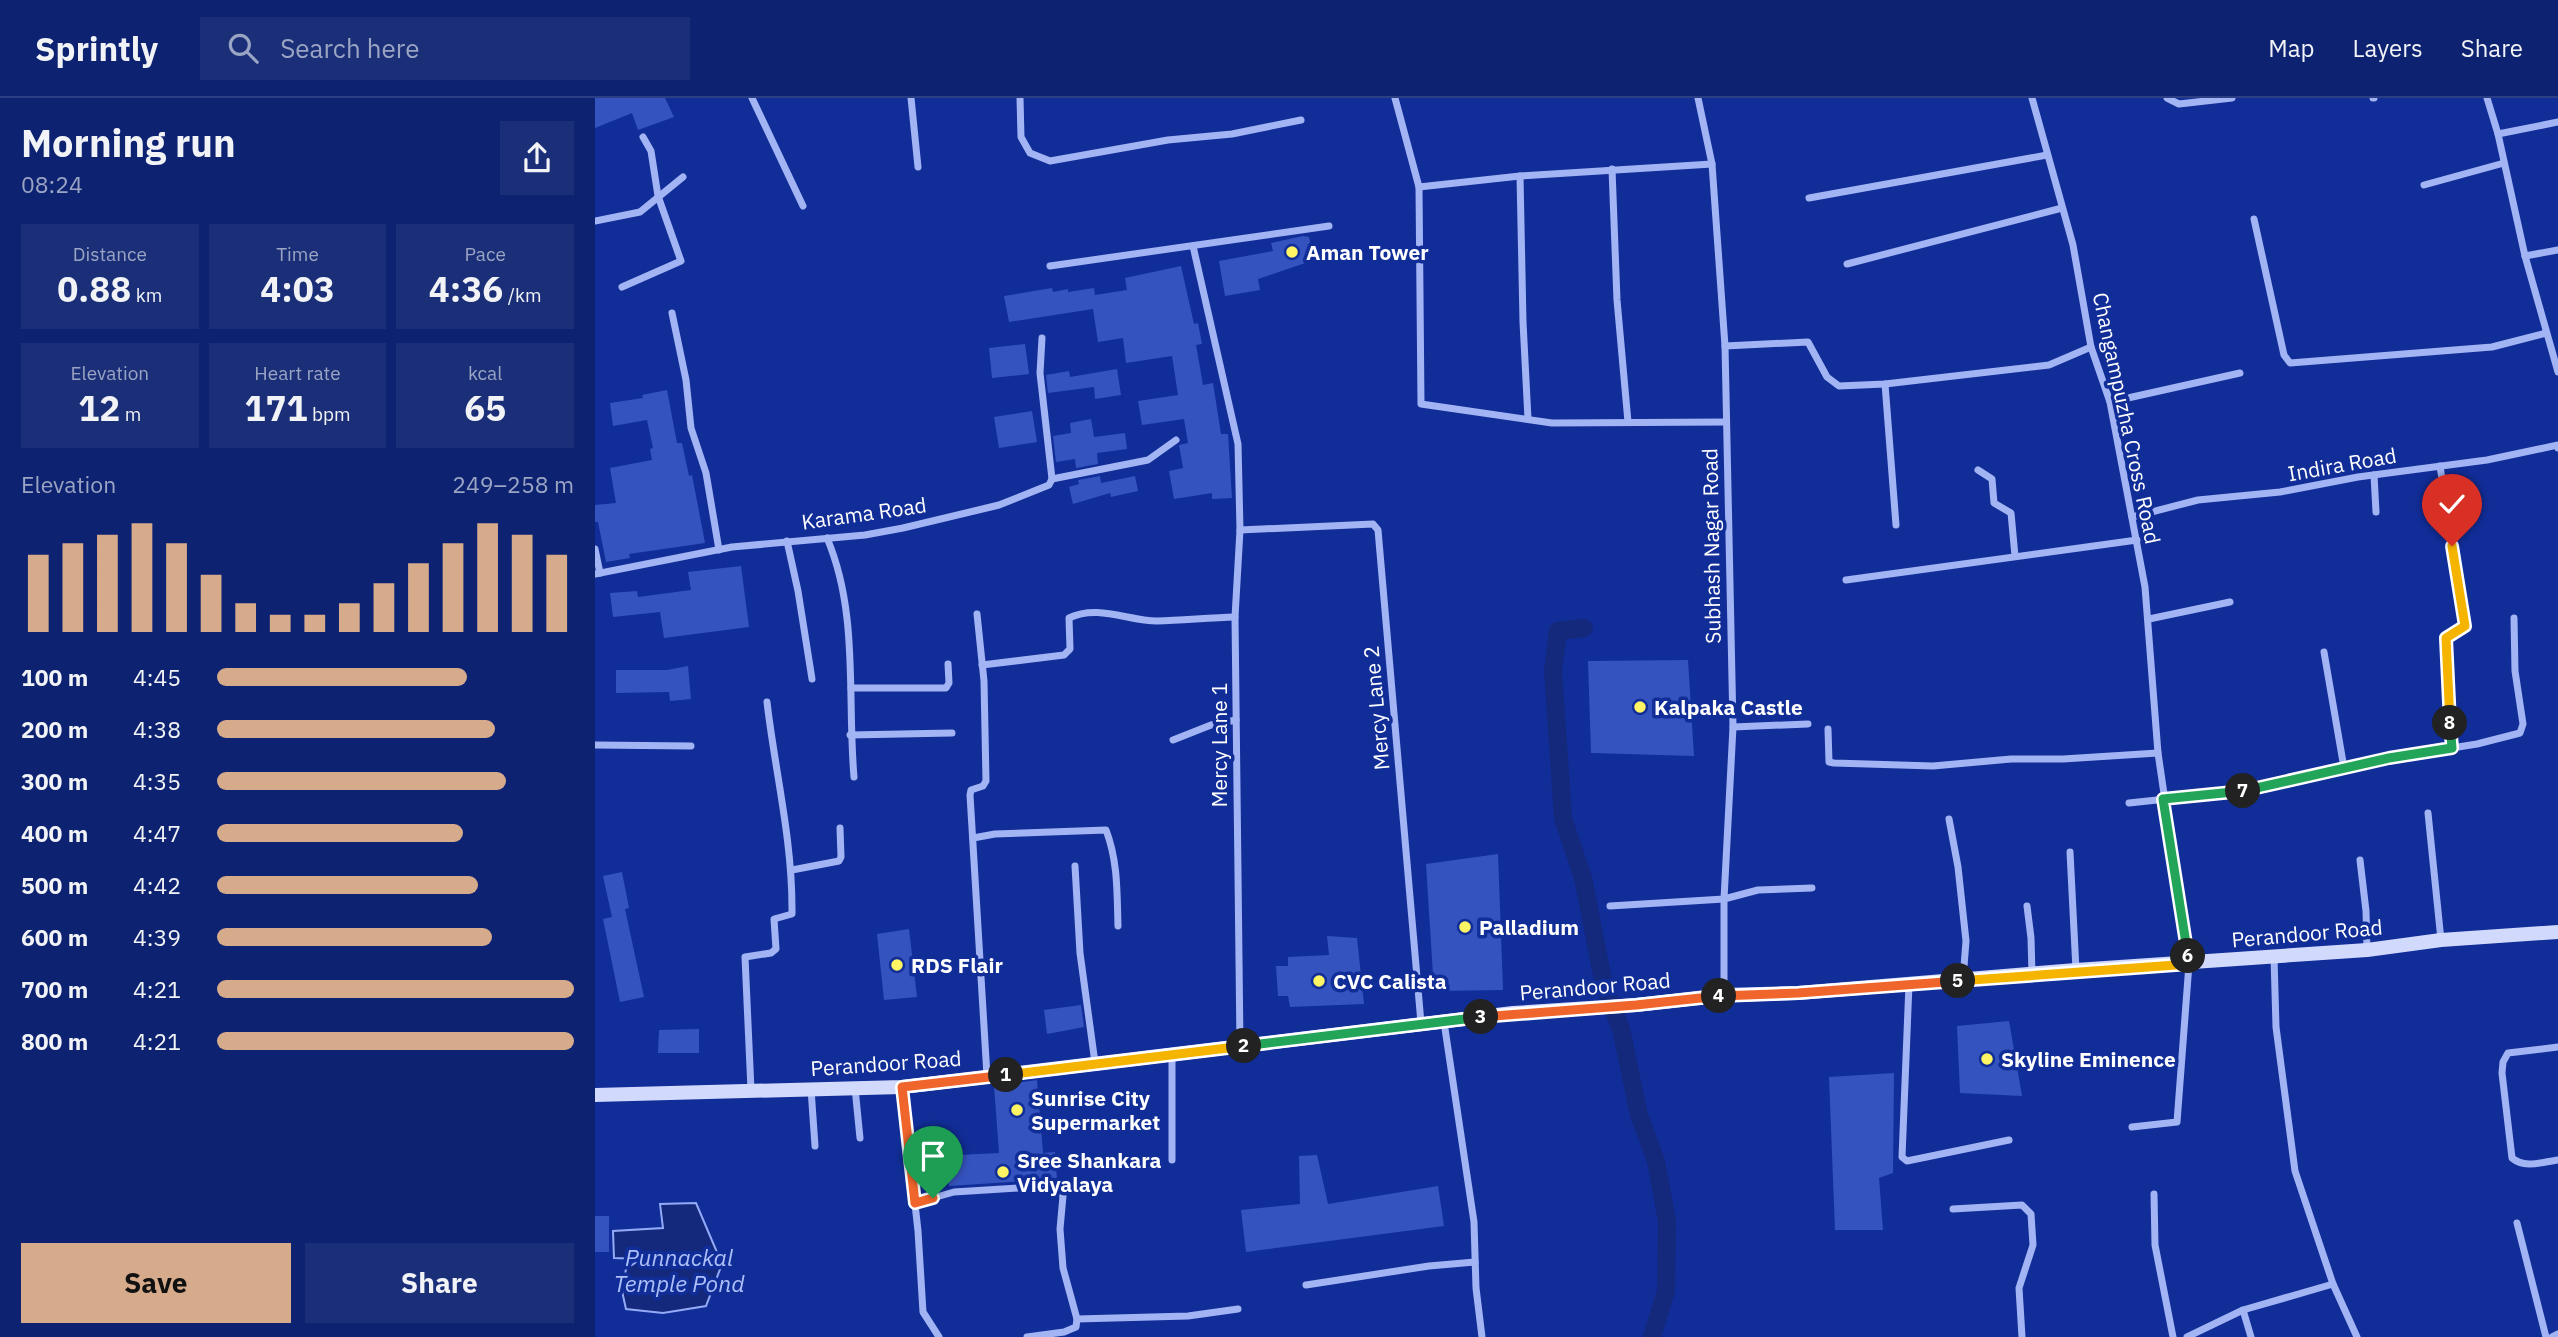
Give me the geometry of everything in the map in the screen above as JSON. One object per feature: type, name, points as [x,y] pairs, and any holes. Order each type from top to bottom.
[{"type":"main road","name":"Perandoor Road","points":[[595,1095],[902,1087],[1513,1013],[1636,1005],[1724,995],[1798,993],[2077,970],[2189,964],[2367,950],[2441,940],[2558,932]]},
{"type":"street","points":[[751,98],[803,206]]},
{"type":"street","points":[[911,98],[918,167]]},
{"type":"street","points":[[1020,98],[1021,137],[1030,153],[1050,161],[1168,140],[1232,134],[1301,120]]},
{"type":"street","points":[[1395,98],[1419,187],[1421,404],[1552,423],[1726,422]]},
{"type":"street","name":"Subhash Nagar Road","points":[[1698,98],[1712,164],[1725,346],[1733,727],[1724,899],[1724,995]]},
{"type":"street","name":"Changampuzha Cross Road","points":[[2032,98],[2073,245],[2091,347],[2110,402],[2137,540],[2149,619],[2163,799],[2189,964],[2177,1122],[2132,1127]]},
{"type":"street","points":[[2167,98],[2179,104],[2232,98]]},
{"type":"street","points":[[2487,98],[2498,134],[2525,256],[2558,372]]},
{"type":"street","points":[[2498,134],[2558,122]]},
{"type":"street","points":[[622,287],[681,261],[657,196],[651,151],[643,137]]},
{"type":"street","points":[[1809,198],[2047,155]]},
{"type":"street","points":[[2424,186],[2504,163]]},
{"type":"street","points":[[1419,187],[1520,176],[1712,164]]},
{"type":"street","points":[[1612,169],[1617,300],[1628,422]]},
{"type":"street","points":[[1520,176],[1528,419]]},
{"type":"street","points":[[595,220],[640,212],[684,177]]},
{"type":"street","points":[[1847,264],[2062,208]]},
{"type":"street","points":[[2254,219],[2284,355],[2290,363],[2492,348],[2546,333]]},
{"type":"street","points":[[1050,267],[1329,226]]},
{"type":"street","name":"Mercy Lane 1","points":[[1193,246],[1238,444],[1240,530],[1235,617],[1240,1046]]},
{"type":"street","points":[[2525,256],[2558,250]]},
{"type":"street","points":[[672,313],[686,380],[691,429],[706,473],[719,550]]},
{"type":"street","points":[[1042,338],[1039,373],[1052,479]]},
{"type":"street","points":[[1725,346],[1808,342],[1827,377],[1839,386],[1885,384],[2049,365],[2091,347]]},
{"type":"street","points":[[2110,402],[2241,373]]},
{"type":"street","points":[[1885,384],[1896,525]]},
{"type":"street","name":"Karama Road","points":[[597,573],[719,550],[865,535],[944,520],[999,505],[1049,485],[1052,479],[1148,460],[1176,440]]},
{"type":"street","name":"Indira Road","points":[[2132,517],[2198,500],[2280,492],[2558,447]]},
{"type":"street","points":[[2440,466],[2465,626],[2446,638],[2452,748]]},
{"type":"street","points":[[1978,470],[1992,479],[1994,503],[2011,513],[2015,556]]},
{"type":"street","points":[[2374,475],[2376,512]]},
{"type":"street","name":"Mercy Lane 2","points":[[1240,530],[1373,524],[1378,530],[1421,1023]]},
{"type":"street","points":[[827,538],[834,555],[847,614],[851,688],[850,734],[854,777]]},
{"type":"street","points":[[1846,580],[2137,540]]},
{"type":"street","points":[[787,541],[812,679]]},
{"type":"street","points":[[595,549],[597,573]]},
{"type":"street","points":[[2149,619],[2230,602]]},
{"type":"street","points":[[982,665],[1065,655],[1070,649],[1069,618],[1075,616],[1107,612],[1154,621],[1235,617]]},
{"type":"street","points":[[977,614],[982,665],[986,780],[983,786],[971,790],[987,1077]]},
{"type":"street","points":[[2129,803],[2251,790],[2344,768],[2520,733],[2522,724],[2515,671],[2514,618]]},
{"type":"street","points":[[2324,652],[2344,768]]},
{"type":"street","points":[[851,688],[946,688],[949,683],[948,664]]},
{"type":"street","points":[[751,1091],[745,957],[771,953],[776,949],[774,919],[792,914],[792,870],[767,702]]},
{"type":"street","points":[[1173,740],[1211,725],[1236,720]]},
{"type":"street","points":[[1733,727],[1808,724]]},
{"type":"street","points":[[1828,729],[1829,762],[1834,763],[1933,766],[2011,759],[2063,759],[2158,753]]},
{"type":"street","points":[[850,734],[952,733]]},
{"type":"street","points":[[595,745],[691,746]]},
{"type":"street","points":[[2428,813],[2441,940]]},
{"type":"street","points":[[1949,819],[1958,867],[1966,941],[1963,980]]},
{"type":"street","points":[[792,870],[839,861],[840,828]]},
{"type":"street","points":[[973,838],[995,834],[1106,830],[1117,878],[1118,926]]},
{"type":"street","points":[[2070,852],[2077,970]]},
{"type":"street","points":[[2360,860],[2367,950]]},
{"type":"street","points":[[1076,866],[1080,953],[1095,1064]]},
{"type":"street","points":[[1611,906],[1724,899],[1758,890],[1812,887]]},
{"type":"street","points":[[2027,906],[2032,974]]},
{"type":"street","points":[[2274,957],[2276,1027],[2295,1171],[2333,1284],[2357,1337]]},
{"type":"street","points":[[1909,984],[1902,1157],[1907,1161],[2009,1140]]},
{"type":"street","points":[[1444,1022],[1473,1222],[1482,1337]]},
{"type":"street","points":[[2558,1047],[2508,1053],[2503,1062],[2502,1073],[2512,1158],[2519,1164],[2528,1165],[2558,1160]]},
{"type":"street","points":[[1172,1055],[1172,1160]]},
{"type":"street","points":[[902,1087],[915,1203],[923,1312],[939,1337]]},
{"type":"street","points":[[855,1088],[860,1138]]},
{"type":"street","points":[[811,1090],[815,1146]]},
{"type":"street","points":[[915,1203],[954,1192],[978,1189],[1050,1186],[1058,1189],[1063,1196],[1060,1229],[1063,1268],[1077,1319],[1076,1328],[1027,1337]]},
{"type":"street","points":[[2154,1194],[2155,1245],[2173,1337]]},
{"type":"street","points":[[1953,1209],[2022,1205],[2031,1214],[2033,1245],[2019,1288],[2022,1337]]},
{"type":"street","points":[[2517,1223],[2546,1337]]},
{"type":"street","points":[[1306,1285],[1429,1266],[1475,1262]]},
{"type":"street","points":[[2187,1337],[2243,1310],[2333,1284]]},
{"type":"street","points":[[1077,1319],[1188,1316],[1238,1309]]},
{"type":"street","points":[[2243,1310],[2251,1337]]},
{"type":"street","points":[[2552,1337],[2558,1334]]},
{"type":"water","name":"Punnackal Temple Pond","points":[[696,1203],[722,1264],[706,1306],[663,1313],[626,1309],[622,1291],[626,1269],[641,1259],[614,1258],[613,1231],[663,1228],[660,1204]]},
{"type":"building","points":[[595,98],[665,98],[674,117],[638,130],[632,113],[595,128]]},
{"type":"building","points":[[1309,237],[1314,260],[1258,279],[1260,290],[1225,296],[1219,261],[1273,251],[1271,243]]},
{"type":"building","points":[[1181,266],[1194,324],[1198,323],[1202,344],[1196,345],[1203,385],[1213,383],[1221,434],[1228,434],[1232,498],[1212,499],[1212,493],[1174,499],[1169,471],[1183,468],[1179,445],[1188,443],[1184,419],[1142,425],[1138,401],[1178,395],[1172,356],[1126,363],[1123,338],[1098,342],[1093,309],[1009,322],[1004,296],[1052,288],[1053,292],[1068,289],[1068,292],[1094,288],[1095,295],[1127,290],[1125,278]]},
{"type":"building","points":[[1025,344],[1029,374],[992,378],[989,348]]},
{"type":"building","points":[[1117,369],[1121,395],[1095,399],[1094,387],[1048,393],[1046,375],[1069,371],[1070,377]]},
{"type":"building","points":[[667,390],[677,443],[682,443],[689,476],[692,475],[705,543],[629,554],[630,558],[606,562],[598,522],[595,522],[595,505],[616,503],[610,468],[652,460],[650,449],[653,448],[647,420],[613,426],[610,403],[643,398],[642,395]]},
{"type":"building","points":[[1032,411],[1037,442],[999,448],[994,417]]},
{"type":"building","points":[[1091,419],[1094,437],[1125,433],[1127,449],[1097,453],[1098,464],[1076,468],[1075,459],[1056,462],[1053,436],[1071,433],[1070,423]]},
{"type":"building","points":[[1100,476],[1101,483],[1135,476],[1138,491],[1111,497],[1110,493],[1073,504],[1069,487],[1079,484],[1078,480]]},
{"type":"building","points":[[741,566],[749,627],[664,638],[660,612],[613,617],[610,593],[637,591],[638,597],[691,590],[688,572]]},
{"type":"building","name":"Kalpaka Castle","points":[[1688,660],[1694,756],[1591,753],[1588,661]]},
{"type":"building","points":[[688,666],[691,699],[670,701],[669,692],[616,693],[616,670],[667,670]]},
{"type":"building","name":"Palladium","points":[[1498,854],[1503,990],[1434,991],[1426,864]]},
{"type":"building","points":[[622,872],[629,908],[625,909],[644,997],[620,1002],[603,919],[612,917],[603,876]]},
{"type":"building","name":"RDS Flair","points":[[909,929],[917,997],[884,1000],[877,934]]},
{"type":"building","name":"CVC Calista","points":[[1327,936],[1357,938],[1364,1004],[1290,1007],[1288,996],[1278,996],[1276,966],[1288,966],[1288,957],[1329,955]]},
{"type":"building","points":[[1081,1005],[1084,1027],[1047,1034],[1044,1010]]},
{"type":"building","name":"Skyline Eminence","points":[[2009,1021],[2022,1096],[1960,1093],[1957,1026]]},
{"type":"building","points":[[699,1029],[699,1053],[658,1053],[659,1030]]},
{"type":"building","points":[[1894,1073],[1893,1173],[1879,1178],[1883,1230],[1835,1230],[1829,1077]]},
{"type":"building","points":[[1037,1080],[1043,1153],[1055,1152],[1057,1179],[949,1186],[949,1160],[958,1160],[958,1155],[999,1153],[994,1086]]},
{"type":"building","points":[[1317,1155],[1328,1204],[1438,1186],[1444,1226],[1246,1252],[1241,1210],[1300,1204],[1299,1156]]},
{"type":"building","points":[[595,1216],[609,1216],[609,1252],[595,1252]]},
{"type":"waterway","points":[[1584,628],[1558,631],[1553,671],[1563,818],[1583,878],[1604,985],[1621,1029],[1639,1115],[1656,1161],[1667,1221],[1666,1291],[1652,1337]]},
{"type":"place","name":"Aman Tower","points":[[1292,252]]},
{"type":"place","name":"Kalpaka Castle","points":[[1640,707]]},
{"type":"place","name":"Palladium","points":[[1465,927]]},
{"type":"place","name":"RDS Flair","points":[[897,965]]},
{"type":"place","name":"CVC Calista","points":[[1319,981]]},
{"type":"place","name":"Skyline Eminence","points":[[1987,1059]]},
{"type":"place","name":"Sunrise City Supermarket","points":[[1017,1110]]},
{"type":"place","name":"Sree Shankara Vidyalaya","points":[[1003,1172]]},
{"type":"route","points":[[933,1198],[915,1203],[902,1087],[1513,1013],[1636,1005],[1724,995],[1798,993],[2077,970],[2189,964],[2163,799],[2251,790],[2389,758],[2452,748],[2446,638],[2465,626],[2452,546]]}]
